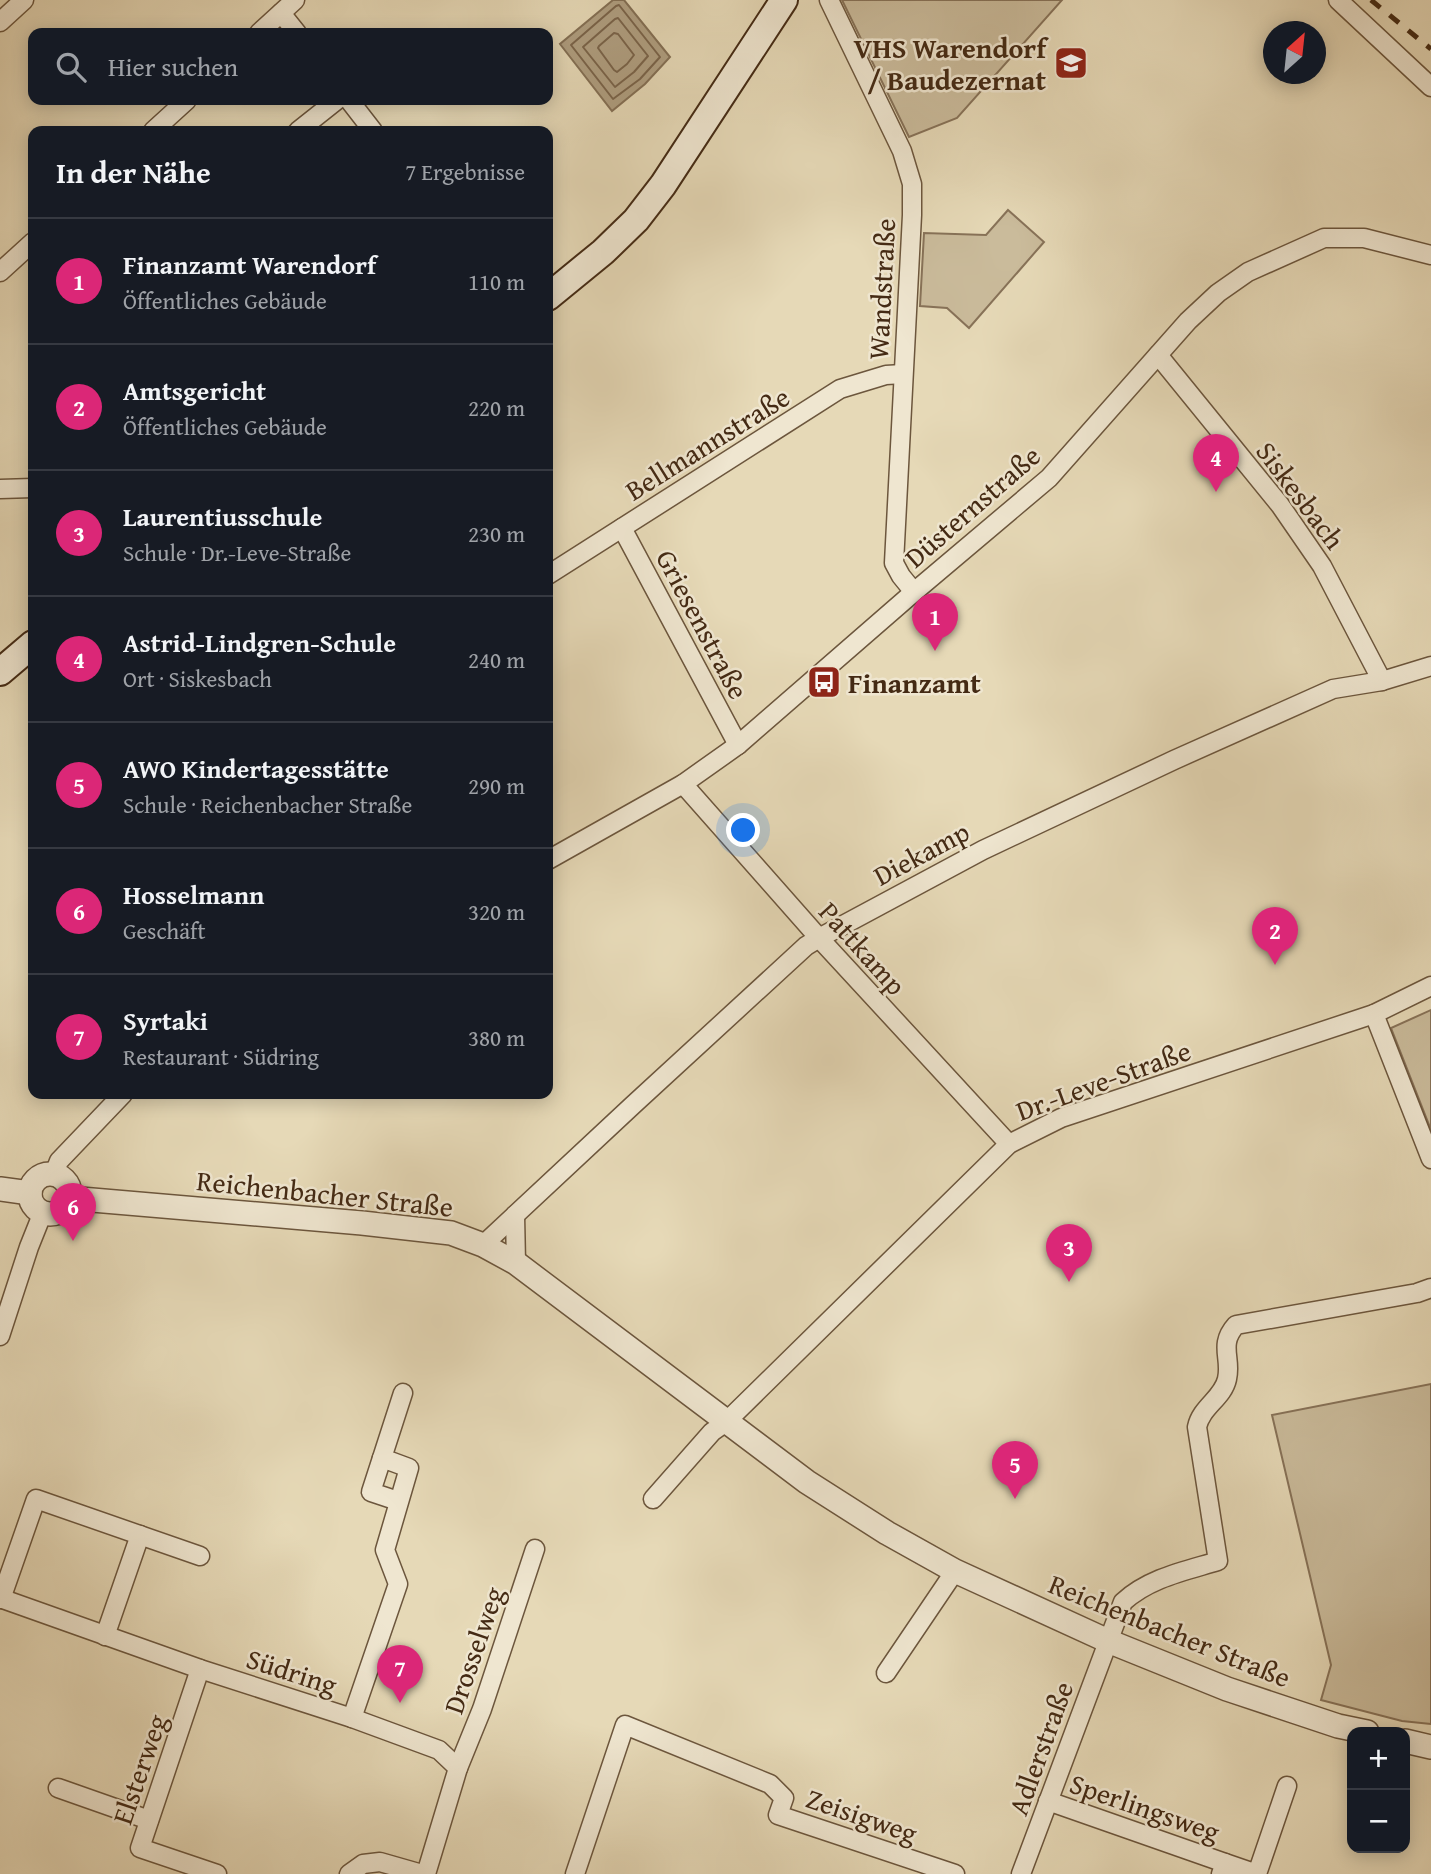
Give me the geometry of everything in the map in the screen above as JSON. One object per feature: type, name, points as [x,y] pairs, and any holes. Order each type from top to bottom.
[{"type":"main road","points":[[553,293],[603,252],[636,220],[663,185],[784,0]]},
{"type":"main road","points":[[0,672],[28,648]]},
{"type":"street","points":[[0,22],[24,0]]},
{"type":"street","points":[[264,28],[295,0]]},
{"type":"street","name":"Wandstraße","points":[[829,0],[902,150],[912,184],[894,563],[914,592]]},
{"type":"street","points":[[1338,0],[1431,87]]},
{"type":"street","points":[[281,13],[293,28]]},
{"type":"street","points":[[158,126],[182,105]]},
{"type":"street","points":[[304,126],[331,105]]},
{"type":"street","points":[[353,105],[369,126]]},
{"type":"street","name":"Düsternstraße","points":[[553,857],[683,784],[738,745],[1049,478],[1188,321],[1248,272],[1324,238],[1364,238],[1431,255]]},
{"type":"street","points":[[0,272],[28,247]]},
{"type":"street","name":"Siskesbach","points":[[1157,355],[1280,505],[1322,566],[1382,681]]},
{"type":"street","name":"Bellmannstraße","points":[[553,572],[840,389],[886,375],[903,374]]},
{"type":"street","points":[[0,489],[28,488]]},
{"type":"street","name":"Griesenstraße","points":[[622,528],[738,745]]},
{"type":"street","name":"Diekamp","points":[[483,1245],[818,938],[983,850],[1333,689],[1382,681],[1431,666]]},
{"type":"street","name":"Pattkamp","points":[[683,784],[818,938],[1009,1144]]},
{"type":"street","name":"Dr.-Leve-Straße","points":[[726,1422],[1009,1144],[1062,1118],[1374,1014],[1431,986]]},
{"type":"street","points":[[1374,1014],[1431,1159]]},
{"type":"street","points":[[54,1174],[59,1161],[118,1099]]},
{"type":"street","points":[[54,1174],[66,1183],[69,1198],[60,1211],[43,1212],[34,1206],[30,1193],[32,1184],[37,1178],[54,1174]]},
{"type":"street","points":[[0,1189],[30,1193]]},
{"type":"street","name":"Reichenbacher Straße","points":[[69,1198],[362,1223],[450,1233],[483,1245],[516,1263],[807,1482],[887,1534],[955,1572],[1108,1641],[1227,1689],[1347,1728]]},
{"type":"street","points":[[0,1336],[43,1212]]},
{"type":"street","points":[[515,1215],[516,1263]]},
{"type":"street","name":"Adlerstraße","points":[[1021,1874],[1123,1602],[1134,1592],[1168,1576],[1218,1561],[1197,1427],[1199,1418],[1227,1381],[1226,1343],[1230,1332],[1236,1325],[1416,1293],[1431,1288]]},
{"type":"street","points":[[398,1501],[371,1492],[403,1393]]},
{"type":"street","points":[[653,1499],[712,1432],[726,1422]]},
{"type":"street","points":[[352,1718],[398,1584],[385,1550],[409,1468],[382,1458]]},
{"type":"street","points":[[1,1599],[36,1499],[200,1556]]},
{"type":"street","points":[[105,1636],[140,1535]]},
{"type":"street","name":"Drosselweg","points":[[458,1768],[482,1709],[535,1549]]},
{"type":"street","points":[[886,1673],[955,1572]]},
{"type":"street","name":"Südring","points":[[1,1599],[439,1750],[458,1768]]},
{"type":"street","name":"Elsterweg","points":[[200,1669],[140,1848],[195,1870],[217,1874]]},
{"type":"street","name":"Zeisigweg","points":[[575,1874],[625,1725],[770,1784],[784,1798],[778,1815],[955,1874]]},
{"type":"street","points":[[1410,1742],[1431,1747]]},
{"type":"street","points":[[349,1874],[363,1864],[380,1862],[424,1874],[458,1768]]},
{"type":"street","name":"Sperlingsweg","points":[[1048,1801],[1223,1868],[1257,1874],[1287,1786]]},
{"type":"street","points":[[58,1788],[149,1820]]},
{"type":"shaded area","points":[[842,0],[1062,0],[957,118],[909,137]]},
{"type":"shaded area","points":[[1008,210],[1044,242],[969,328],[947,308],[920,306],[924,233],[986,235]]},
{"type":"shaded area","points":[[1431,1010],[1431,1130],[1391,1028]]},
{"type":"shaded area","points":[[1431,1384],[1431,1724],[1402,1721],[1321,1700],[1331,1665],[1272,1415]]},
{"type":"water","points":[[613,0],[624,0],[670,57],[645,84],[612,111],[560,44]]},
{"type":"railway","points":[[1371,0],[1431,49]]},
{"type":"place","name":"VHS Warendorf / Baudezernat","points":[[1071,63]]},
{"type":"place","name":"Astrid-Lindgren-Schule","points":[[1216,492]]},
{"type":"place","name":"Finanzamt Warendorf","points":[[935,651]]},
{"type":"place","name":"Finanzamt","points":[[824,682]]},
{"type":"place","name":"Amtsgericht","points":[[1275,965]]},
{"type":"place","name":"Hosselmann","points":[[73,1241]]},
{"type":"place","name":"Laurentiusschule","points":[[1069,1282]]},
{"type":"place","name":"AWO Kindertagesstätte","points":[[1015,1499]]},
{"type":"place","name":"Syrtaki","points":[[400,1703]]}]
